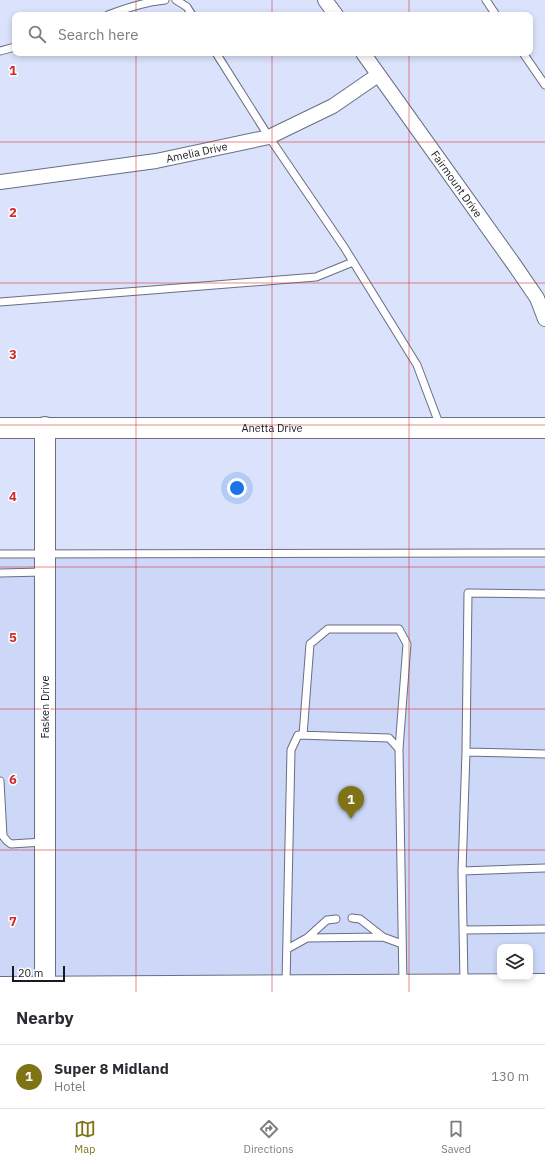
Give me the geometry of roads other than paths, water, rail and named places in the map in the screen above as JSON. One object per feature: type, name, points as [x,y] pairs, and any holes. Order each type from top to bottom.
[{"type":"street","points":[[325,0],[334,12]]},
{"type":"street","name":"Fairmount Drive","points":[[365,56],[513,263],[536,298],[545,319]]},
{"type":"street","name":"Amelia Drive","points":[[0,182],[156,161],[269,137],[334,106],[378,75]]},
{"type":"street","name":"Fasken Drive","points":[[45,987],[46,427]]},
{"type":"street","name":"Anetta Drive","points":[[0,428],[545,428]]},
{"type":"street","points":[[0,987],[223,989],[286,985],[545,984]]},
{"type":"lane","points":[[116,12],[153,1],[165,0]]},
{"type":"lane","points":[[176,0],[187,7],[190,12]]},
{"type":"lane","points":[[486,0],[494,12]]},
{"type":"lane","points":[[0,51],[12,48]]},
{"type":"lane","points":[[218,56],[269,137],[353,262],[417,365],[441,428]]},
{"type":"lane","points":[[525,56],[545,85]]},
{"type":"lane","points":[[0,302],[316,277],[353,262]]},
{"type":"lane","points":[[0,573],[45,563],[545,553]]},
{"type":"lane","points":[[0,554],[45,563]]},
{"type":"lane","points":[[464,984],[462,870],[466,752],[468,593],[545,594]]},
{"type":"lane","points":[[303,735],[310,644],[328,629],[399,629],[407,644],[399,749],[403,985]]},
{"type":"lane","points":[[286,985],[291,750],[298,735],[389,738],[399,749]]},
{"type":"lane","points":[[466,752],[545,754]]},
{"type":"lane","points":[[0,782],[4,841],[12,844],[45,842]]},
{"type":"lane","points":[[462,870],[545,868]]},
{"type":"lane","points":[[352,918],[360,919],[383,937],[402,944]]},
{"type":"lane","points":[[287,949],[307,938],[327,920],[336,919]]},
{"type":"lane","points":[[463,930],[545,929]]},
{"type":"lane","points":[[307,938],[383,937]]},
{"type":"place","name":"Super 8 Midland","points":[[351,819]]}]
